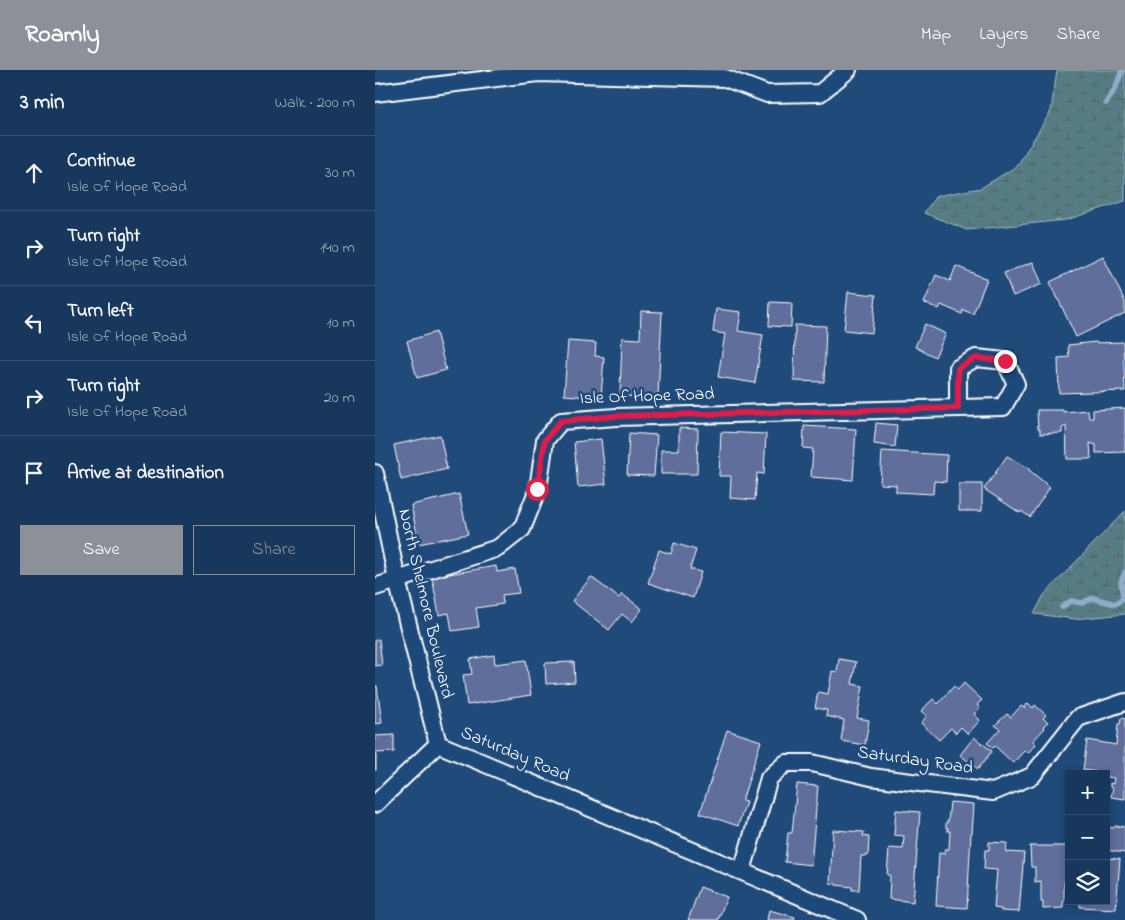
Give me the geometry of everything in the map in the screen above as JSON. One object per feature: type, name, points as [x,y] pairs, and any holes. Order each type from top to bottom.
[{"type":"street","points":[[375,93],[538,73],[726,74],[767,94],[820,93],[848,70]]},
{"type":"street","name":"Isle Of Hope Road","points":[[375,587],[498,548],[522,529],[537,489],[545,440],[561,421],[616,416],[958,408]]},
{"type":"street","name":"North Shelmore Boulevard","points":[[375,473],[397,580],[438,744]]},
{"type":"street","name":"Saturday Road","points":[[742,872],[769,778],[786,763],[812,763],[871,777],[993,792],[1032,776],[1078,718],[1125,702]]},
{"type":"street","points":[[375,804],[438,744]]},
{"type":"street","name":"Saturday Road","points":[[438,744],[857,920]]},
{"type":"green space","points":[[1057,70],[1125,70],[1125,201],[1066,220],[967,230],[924,213],[936,196],[981,188],[1017,166],[1051,111]]},
{"type":"green space","points":[[1125,511],[1125,614],[1075,619],[1034,614],[1044,595]]},
{"type":"building","points":[[1103,256],[1125,302],[1125,313],[1076,337],[1050,282]]},
{"type":"building","points":[[1033,262],[1042,284],[1013,296],[1004,273]]},
{"type":"building","points":[[956,266],[987,279],[973,314],[963,310],[962,314],[941,305],[939,309],[924,303],[936,275],[950,281]]},
{"type":"building","points":[[848,292],[876,295],[872,333],[844,330]]},
{"type":"building","points":[[770,302],[792,303],[791,327],[769,326]]},
{"type":"building","points":[[716,309],[741,312],[738,331],[763,335],[755,383],[718,377],[725,334],[713,332]]},
{"type":"building","points":[[641,311],[662,312],[658,397],[620,396],[622,338],[640,339]]},
{"type":"building","points":[[925,324],[946,334],[935,357],[915,347]]},
{"type":"building","points":[[795,325],[826,326],[824,382],[794,381]]},
{"type":"building","points":[[436,332],[446,370],[417,378],[407,341]]},
{"type":"building","points":[[568,341],[596,343],[595,356],[604,357],[601,398],[564,395]]},
{"type":"building","points":[[1123,342],[1125,391],[1059,393],[1058,358],[1069,357],[1068,345]]},
{"type":"building","points":[[1125,408],[1125,452],[1096,453],[1096,445],[1090,443],[1091,459],[1067,459],[1066,426],[1062,428],[1062,433],[1040,434],[1040,429],[1038,429],[1037,410],[1063,410],[1063,412],[1088,410],[1089,418],[1093,418],[1093,410]]},
{"type":"building","points":[[876,423],[897,425],[895,447],[874,444]]},
{"type":"building","points":[[804,426],[856,429],[853,480],[811,477],[813,449],[803,448]]},
{"type":"building","points":[[679,428],[698,429],[697,474],[661,474],[661,450],[679,450]]},
{"type":"building","points":[[721,432],[766,434],[764,474],[757,473],[755,500],[730,498],[731,476],[719,476]]},
{"type":"building","points":[[629,433],[657,435],[654,476],[627,475]]},
{"type":"building","points":[[440,435],[447,469],[401,480],[394,445]]},
{"type":"building","points":[[601,439],[606,484],[578,487],[574,442]]},
{"type":"building","points":[[882,451],[947,455],[946,482],[934,481],[933,494],[896,492],[896,485],[880,484]]},
{"type":"building","points":[[1007,456],[1029,469],[1050,487],[1030,517],[1021,511],[1020,513],[984,489]]},
{"type":"building","points":[[959,484],[982,484],[982,511],[959,511]]},
{"type":"building","points":[[459,494],[468,534],[419,544],[411,505]]},
{"type":"building","points":[[674,543],[696,550],[690,569],[701,572],[693,598],[648,583],[659,550],[671,554]]},
{"type":"building","points":[[496,566],[497,572],[515,569],[519,593],[502,595],[503,604],[476,608],[479,627],[452,631],[449,613],[439,615],[432,577]]},
{"type":"building","points":[[591,577],[619,598],[622,594],[642,609],[632,622],[622,614],[609,630],[572,601]]},
{"type":"building","points":[[379,639],[382,665],[375,666],[375,640]]},
{"type":"building","points":[[494,655],[495,664],[526,660],[531,695],[467,705],[463,675],[472,674],[470,659]]},
{"type":"building","points":[[839,659],[856,662],[852,684],[863,686],[857,718],[869,720],[865,745],[841,741],[844,720],[826,716],[827,710],[815,708],[818,692],[828,694],[832,671],[837,672]]},
{"type":"building","points":[[574,662],[575,682],[546,684],[545,663]]},
{"type":"building","points":[[964,683],[982,700],[977,705],[980,708],[974,714],[980,720],[968,734],[961,727],[956,733],[951,728],[939,740],[921,723],[927,716],[921,711],[933,699],[938,704],[954,686],[958,690]]},
{"type":"building","points":[[375,686],[377,686],[382,723],[375,724]]},
{"type":"building","points":[[1028,703],[1033,708],[1035,705],[1046,715],[1043,718],[1048,722],[1033,741],[1036,744],[1028,753],[1025,750],[1013,763],[995,746],[993,748],[987,743],[1000,729],[995,725],[1007,714],[1011,717],[1021,706],[1024,708]]},
{"type":"building","points":[[1121,718],[1125,719],[1125,799],[1111,797],[1113,788],[1110,787],[1110,783],[1113,784],[1114,778],[1110,778],[1110,770],[1083,770],[1087,740],[1116,745],[1118,724],[1120,724]]},
{"type":"building","points":[[727,730],[761,741],[742,801],[746,802],[738,826],[700,813]]},
{"type":"building","points":[[394,735],[394,752],[376,753],[375,770],[375,736]]},
{"type":"building","points":[[974,737],[992,751],[978,769],[960,755]]},
{"type":"building","points":[[797,784],[818,786],[811,865],[785,862],[788,833],[792,833]]},
{"type":"building","points":[[950,802],[974,804],[967,908],[936,906],[939,853],[945,854],[945,849],[949,849],[950,831],[947,831],[946,822],[948,822]]},
{"type":"building","points":[[896,810],[920,812],[913,902],[889,899],[890,875],[887,875],[889,848],[903,849],[904,836],[894,835]]},
{"type":"building","points":[[1115,826],[1125,827],[1125,853],[1110,851],[1110,828],[1114,828]]},
{"type":"building","points":[[833,830],[864,832],[863,836],[869,837],[868,856],[861,856],[859,890],[852,890],[852,887],[830,883]]},
{"type":"building","points":[[989,842],[1007,843],[1006,852],[1024,853],[1019,912],[1001,911],[1001,909],[994,908],[997,870],[984,869],[985,850],[989,850]]},
{"type":"building","points":[[1030,846],[1065,846],[1063,908],[1043,909],[1041,881],[1035,882],[1035,867],[1031,867]]},
{"type":"building","points":[[1110,858],[1120,859],[1116,909],[1080,907],[1080,905],[1110,905]]},
{"type":"building","points":[[700,887],[727,897],[718,920],[688,920]]},
{"type":"building","points":[[769,910],[795,917],[794,920],[767,920]]},
{"type":"waterway","points":[[1106,103],[1116,87],[1122,70]]},
{"type":"waterway","points":[[1062,607],[1071,601],[1082,603],[1093,598],[1115,604],[1123,599],[1121,582],[1125,572]]},
{"type":"route","points":[[537,489],[545,440],[561,421],[616,416],[958,408],[958,368],[976,358],[1005,361]]}]
